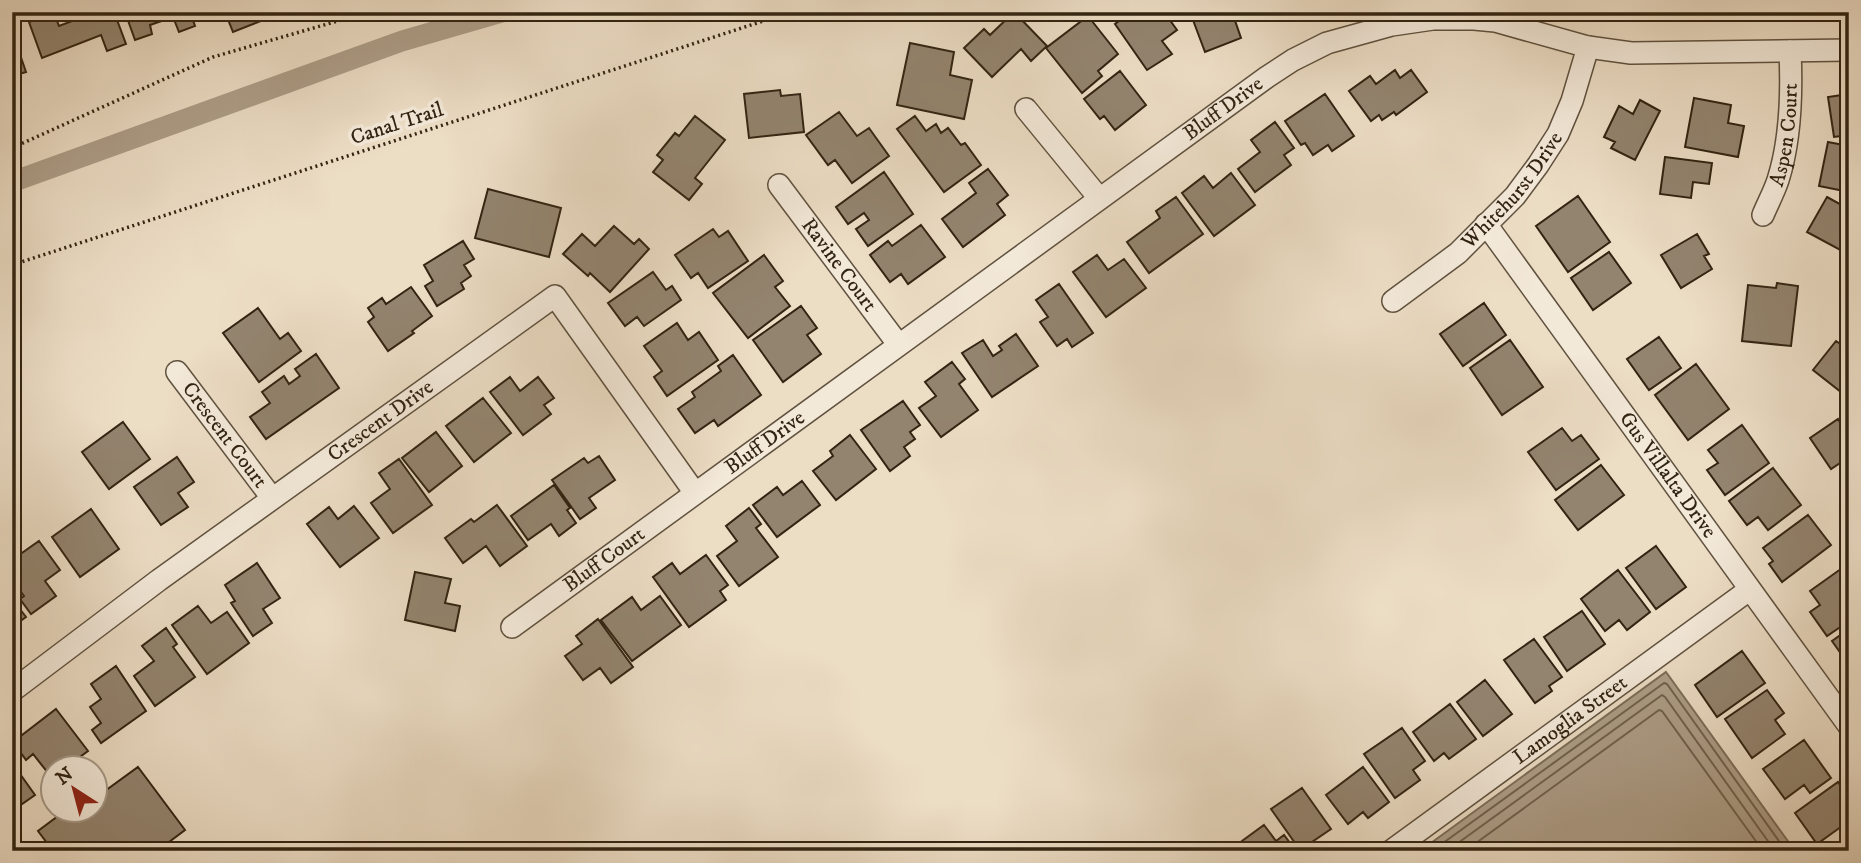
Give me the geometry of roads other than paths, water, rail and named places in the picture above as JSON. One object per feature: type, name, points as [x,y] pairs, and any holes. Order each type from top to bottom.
[{"type":"street","name":"Bluff Drive","points":[[695,492],[1284,65],[1327,43],[1392,25],[1433,19],[1474,19],[1495,21],[1588,47],[1631,53],[1849,50]]},
{"type":"street","name":"Whitehurst Drive","points":[[1393,301],[1458,253],[1514,196],[1538,165],[1558,134],[1572,101],[1588,47]]},
{"type":"street","name":"Aspen Court","points":[[1763,215],[1778,180],[1786,144],[1791,86],[1790,51]]},
{"type":"street","points":[[1026,109],[1100,198]]},
{"type":"street","name":"Ravine Court","points":[[779,185],[898,344]]},
{"type":"street","name":"Gus Villalta Drive","points":[[1486,225],[1849,726]]},
{"type":"street","name":"Crescent Drive","points":[[12,691],[159,580],[555,296],[695,492]]},
{"type":"street","name":"Crescent Court","points":[[177,372],[272,498]]},
{"type":"street","name":"Bluff Court","points":[[512,627],[695,492]]},
{"type":"street","name":"Lamoglia Street","points":[[1391,851],[1749,590]]},
{"type":"water","points":[[1666,672],[1795,851],[1420,851]]},
{"type":"waterway","points":[[12,182],[402,41],[502,12]]}]
